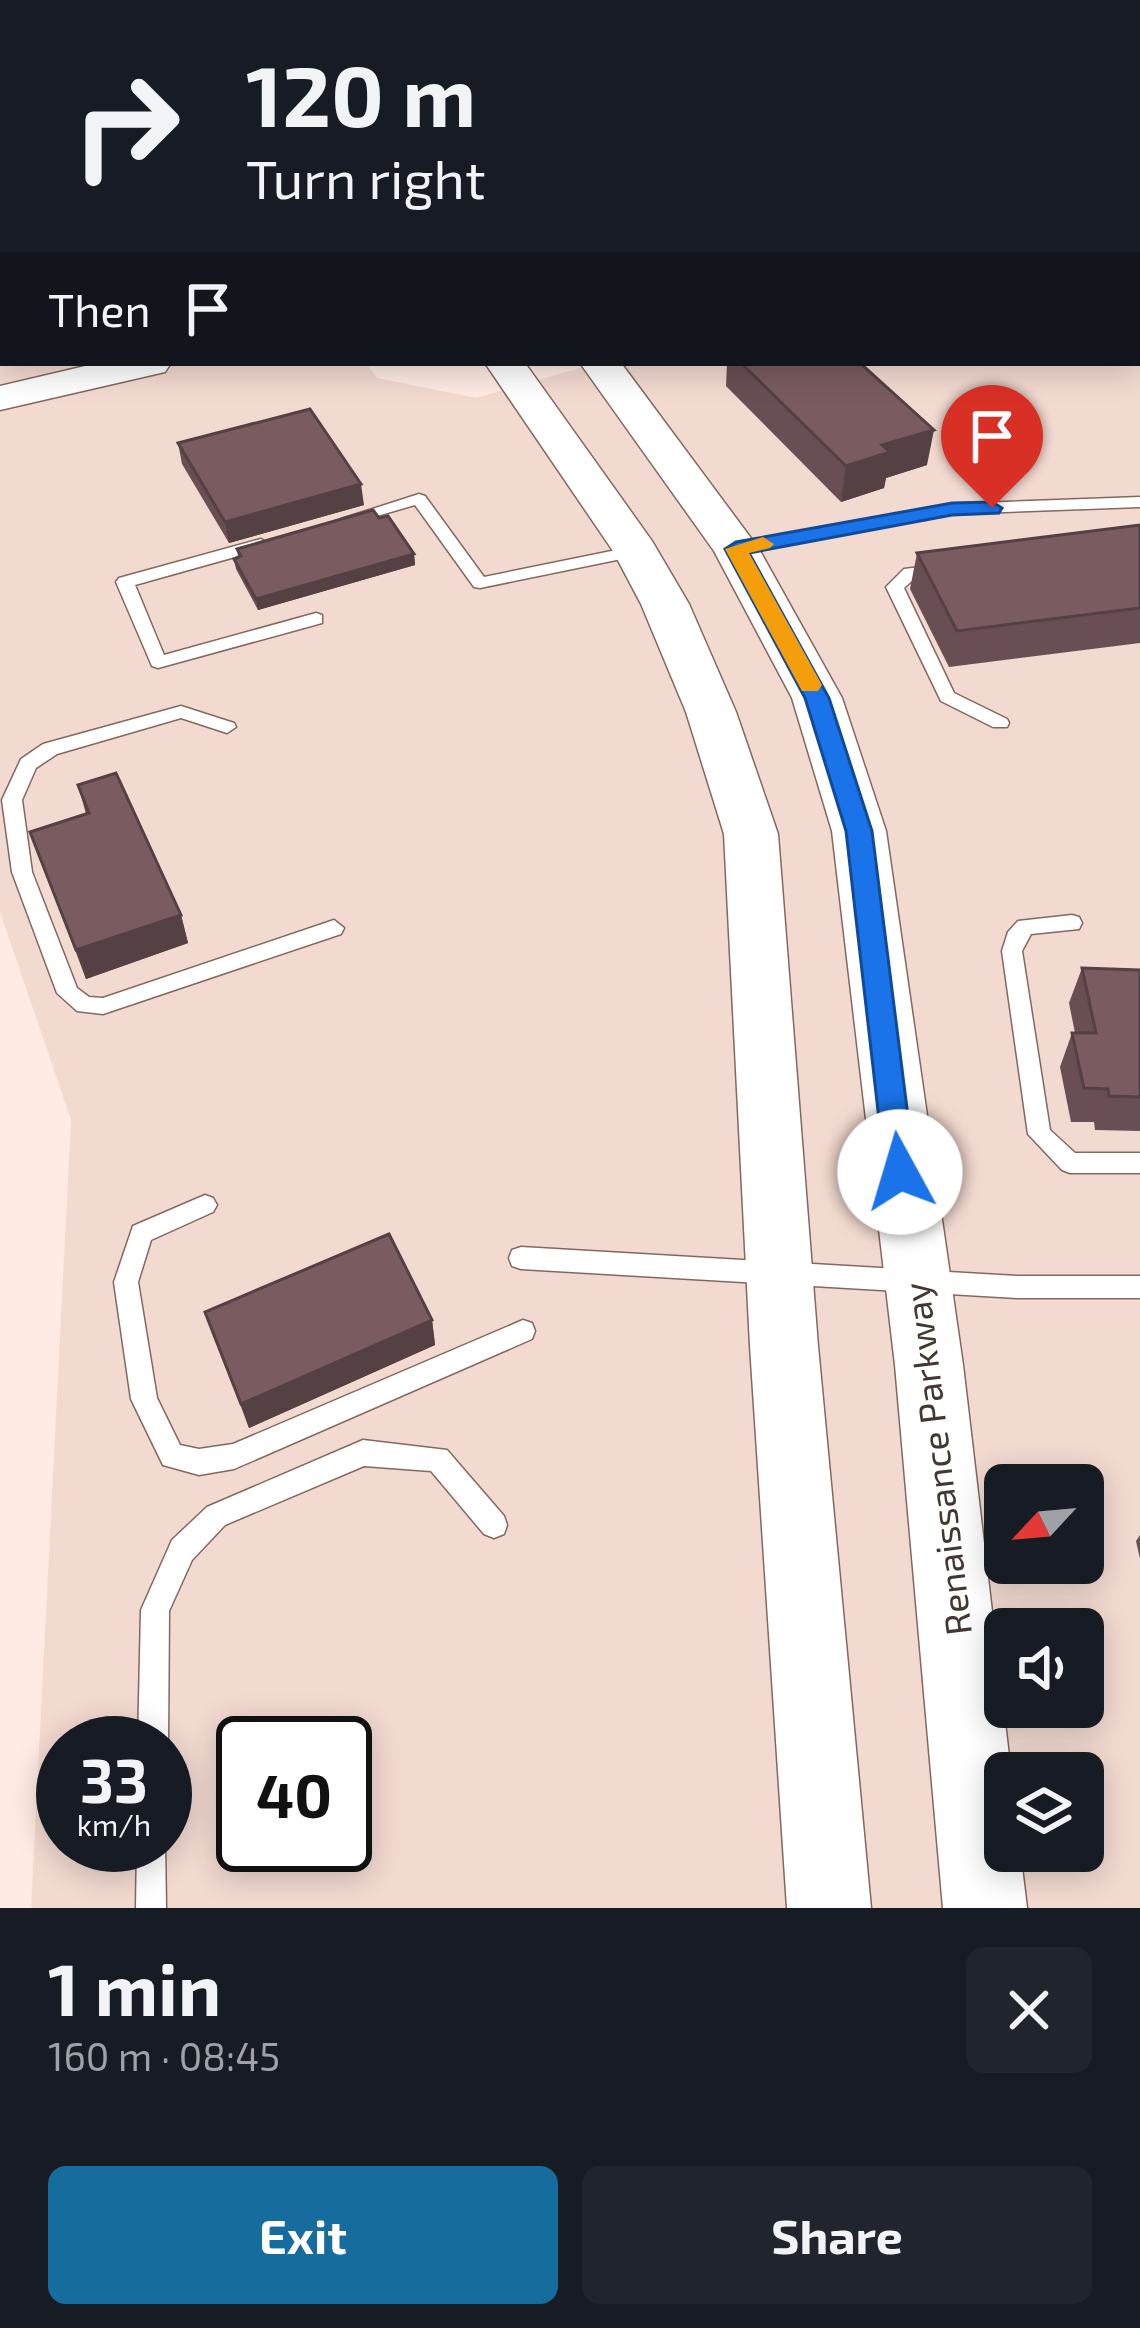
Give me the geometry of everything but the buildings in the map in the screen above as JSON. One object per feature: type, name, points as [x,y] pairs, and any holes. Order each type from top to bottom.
[{"type":"street","points":[[0,398],[138,366]]},
{"type":"street","points":[[507,366],[636,551],[665,604],[711,712],[751,834],[829,1908]]},
{"type":"street","name":"Renaissance Parkway","points":[[602,366],[736,549],[817,698],[859,831],[916,1282],[985,1908]]},
{"type":"lane","points":[[328,525],[419,499],[480,583],[636,551]]},
{"type":"lane","points":[[736,549],[952,509],[1140,502]]},
{"type":"lane","points":[[283,538],[125,582],[158,662],[316,619]]},
{"type":"lane","points":[[957,568],[910,573],[895,586],[947,697],[1000,723]]},
{"type":"lane","points":[[226,727],[182,712],[50,749],[28,764],[12,800],[22,872],[68,993],[85,1005],[104,1006],[334,928]]},
{"type":"lane","points":[[1072,923],[1024,927],[1012,951],[1039,1134],[1070,1162],[1140,1162]]},
{"type":"lane","points":[[205,1205],[141,1233],[126,1282],[143,1399],[172,1456],[199,1462],[234,1456],[523,1331]]},
{"type":"lane","points":[[521,1258],[916,1282],[1140,1287]]},
{"type":"lane","points":[[153,1716],[155,1610],[182,1550],[216,1516],[363,1453],[438,1459],[494,1525]]},
{"type":"lane","points":[[151,1908],[152,1872]]},
{"type":"shaded area","points":[[0,366],[368,366],[377,378],[476,398],[587,366],[1140,366],[1140,1908],[31,1908],[36,1810],[36,1872],[192,1872],[192,1716],[41,1716],[71,1120],[0,912]]},
{"type":"slow traffic","points":[[763,544],[736,549],[810,685]]},
{"type":"route","points":[[900,1172],[859,831],[817,698],[736,549],[952,509],[992,508]]}]
